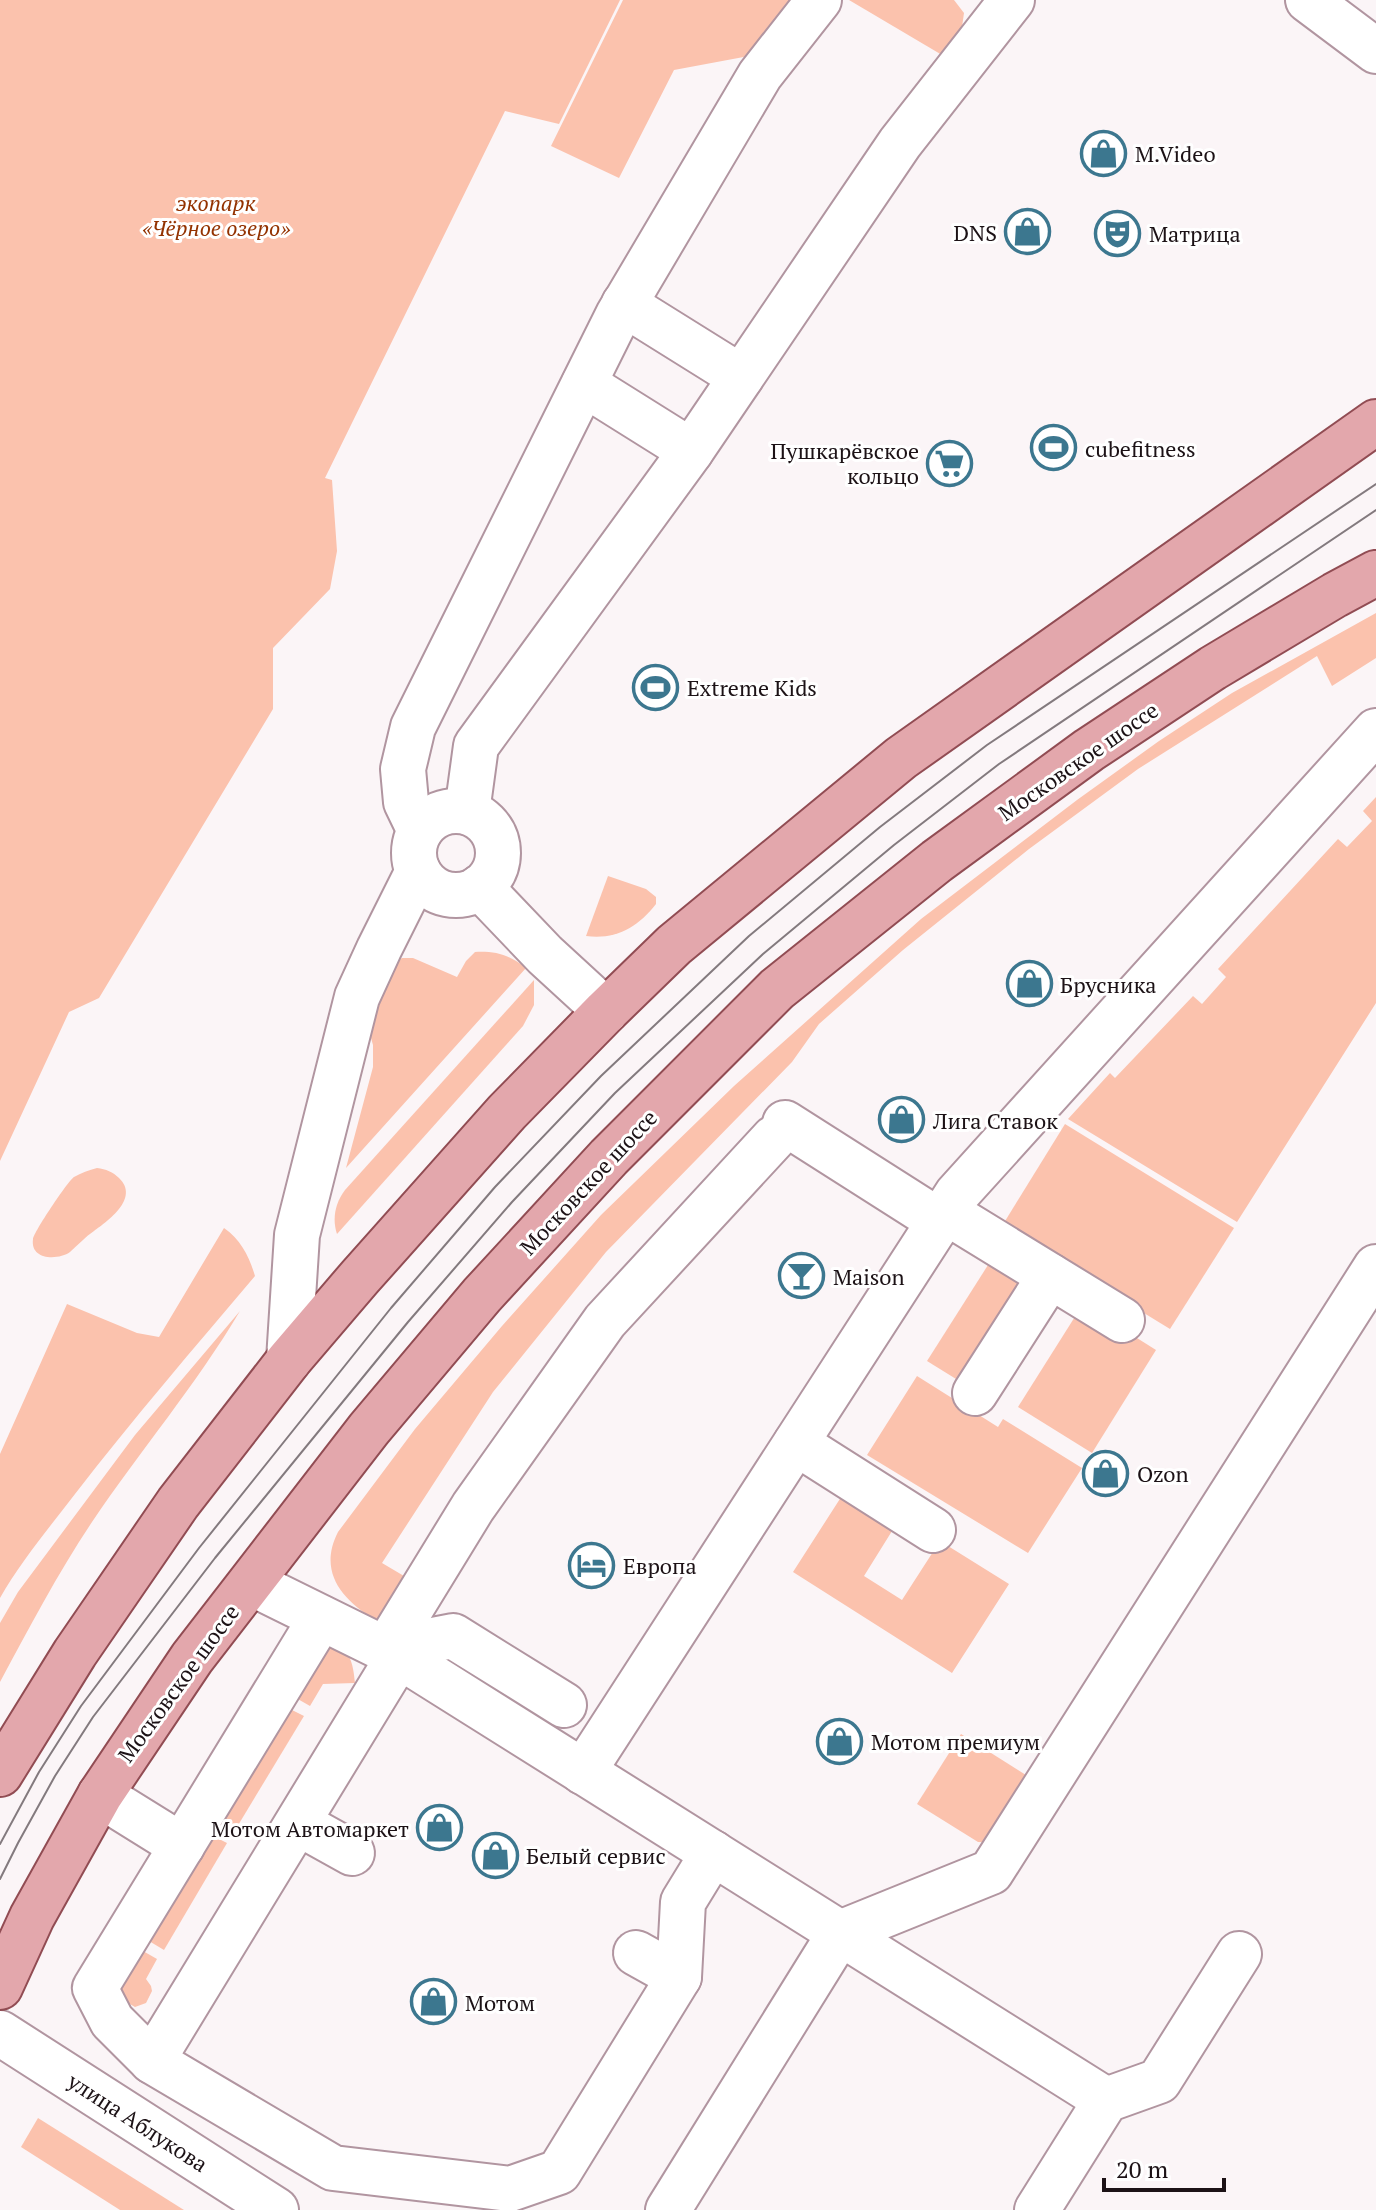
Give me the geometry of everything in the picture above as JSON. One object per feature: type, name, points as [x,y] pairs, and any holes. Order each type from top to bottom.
[{"type":"main road","points":[[0,1774],[75,1653],[178,1503],[289,1360],[507,1112],[606,1011],[674,945],[901,758],[1376,422]]},
{"type":"main road","name":"Московское шоссе","points":[[0,1987],[32,1917],[100,1795],[192,1658],[369,1429],[482,1295],[609,1157],[777,989],[937,861],[1089,750],[1213,668],[1376,573]]},
{"type":"street","points":[[289,1360],[297,1235],[357,997],[379,949],[419,851],[430,820],[454,811],[479,817],[489,826],[495,838],[498,851],[496,865],[480,887],[467,893],[453,895],[427,883],[419,851],[406,802],[403,769],[413,727],[624,304],[760,75],[819,0]]},
{"type":"street","points":[[467,812],[476,746],[691,451],[900,143],[1012,0]]},
{"type":"street","points":[[1308,0],[1376,51]]},
{"type":"street","points":[[624,304],[741,377]]},
{"type":"street","points":[[584,384],[691,451]]},
{"type":"street","points":[[583,1772],[957,1194],[1376,731]]},
{"type":"street","points":[[480,887],[545,955],[606,1011]]},
{"type":"street","points":[[152,2061],[298,1823],[473,1507],[605,1321],[779,1130],[943,1216],[1122,1320]]},
{"type":"street","points":[[668,2210],[840,1933],[991,1872],[1376,1267]]},
{"type":"street","points":[[975,1393],[1050,1276]]},
{"type":"street","points":[[796,1443],[933,1530]]},
{"type":"street","points":[[251,1583],[392,1653],[1106,2100]]},
{"type":"street","points":[[321,1618],[95,1988],[112,2021],[152,2061],[333,2168],[510,2189],[559,2172],[679,1977],[683,1902],[713,1853]]},
{"type":"street","points":[[392,1653],[453,1636],[564,1705]]},
{"type":"street","points":[[100,1795],[182,1846]]},
{"type":"street","points":[[298,1823],[352,1853]]},
{"type":"street","points":[[636,1953],[679,1977]]},
{"type":"street","points":[[1037,2210],[1106,2100],[1159,2081],[1239,1954]]},
{"type":"street","name":"улица Аблукова","points":[[0,2033],[276,2210]]},
{"type":"green space","name":"экопарк «Чёрное озеро»","points":[[0,0],[620,0],[559,124],[505,111],[325,478],[332,480],[337,551],[330,589],[273,648],[273,709],[99,998],[69,1012],[0,1161]]},
{"type":"green space","points":[[623,0],[790,0],[749,56],[674,70],[619,178],[551,146]]},
{"type":"green space","points":[[849,0],[954,0],[964,13],[962,27],[942,55]]},
{"type":"green space","points":[[1376,613],[1376,658],[1332,686],[1317,656],[1138,769],[1029,849],[903,950],[819,1024],[792,1062],[606,1252],[493,1392],[382,1563],[404,1576],[405,1586],[385,1616],[374,1619],[343,1593],[336,1583],[331,1559],[338,1532],[415,1429],[601,1215],[734,1086],[921,919],[1077,800],[1232,693]]},
{"type":"green space","points":[[1376,797],[1376,1003],[1237,1222],[1068,1119],[1110,1073],[1115,1078],[1193,996],[1202,1004],[1226,977],[1218,969],[1338,839],[1347,847],[1372,821],[1363,811]]},
{"type":"green space","points":[[608,876],[646,889],[656,897],[656,904],[626,930],[607,936],[586,936]]},
{"type":"green space","points":[[475,952],[502,955],[526,968],[346,1168],[373,1067],[373,1045],[369,1031],[392,965],[402,958],[413,958],[457,977]]},
{"type":"green space","points":[[534,980],[534,1005],[523,1026],[337,1234],[335,1211],[345,1190]]},
{"type":"green space","points":[[1065,1124],[1234,1228],[1170,1329],[1002,1226]]},
{"type":"green space","points":[[97,1168],[114,1174],[125,1186],[126,1193],[120,1208],[70,1252],[53,1257],[40,1255],[33,1246],[33,1239],[51,1207],[74,1177]]},
{"type":"green space","points":[[224,1228],[244,1249],[255,1276],[97,1466],[26,1558],[0,1598],[0,1454],[67,1304],[137,1333],[159,1337]]},
{"type":"green space","points":[[995,1254],[1037,1279],[969,1387],[927,1361]]},
{"type":"green space","points":[[1083,1304],[1156,1350],[1092,1453],[1018,1407]]},
{"type":"green space","points":[[240,1311],[79,1541],[0,1682],[0,1623],[18,1592],[135,1435]]},
{"type":"green space","points":[[917,1376],[998,1427],[1003,1419],[1082,1468],[1028,1553],[867,1455]]},
{"type":"green space","points":[[845,1491],[897,1523],[864,1576],[902,1600],[940,1541],[1009,1584],[952,1673],[793,1572]]},
{"type":"green space","points":[[324,1646],[345,1651],[353,1668],[355,1683],[323,1684],[310,1706],[296,1698]]},
{"type":"green space","points":[[290,1709],[304,1716],[234,1832],[220,1824]]},
{"type":"green space","points":[[961,1734],[1037,1782],[997,1843],[978,1842],[917,1804]]},
{"type":"green space","points":[[213,1836],[227,1843],[164,1950],[149,1941]]},
{"type":"green space","points":[[143,1951],[157,1959],[146,1979],[152,1991],[146,2003],[135,2007],[123,2000],[118,1988]]},
{"type":"green space","points":[[38,2118],[184,2210],[120,2210],[21,2147]]},
{"type":"tram line","points":[[0,1844],[39,1772],[81,1706],[199,1548],[391,1308],[495,1187],[601,1076],[749,936],[880,827],[987,745],[1376,484]]},
{"type":"tram line","points":[[0,1879],[55,1776],[93,1717],[215,1558],[408,1322],[512,1202],[615,1093],[763,954],[894,845],[999,764],[1376,510]]},
{"type":"place","name":"M.Video","points":[[1104,153]]},
{"type":"place","name":"DNS","points":[[1028,232]]},
{"type":"place","name":"Матрица","points":[[1118,233]]},
{"type":"place","name":"cubefitness","points":[[1054,448]]},
{"type":"place","name":"Пушкарёвское кольцо","points":[[950,463]]},
{"type":"place","name":"Extreme Kids","points":[[656,687]]},
{"type":"place","name":"Брусника","points":[[1029,984]]},
{"type":"place","name":"Лига Ставок","points":[[902,1120]]},
{"type":"place","name":"Maison","points":[[802,1276]]},
{"type":"place","name":"Ozon","points":[[1106,1473]]},
{"type":"place","name":"Европа","points":[[592,1565]]},
{"type":"place","name":"Мотом премиум","points":[[840,1741]]},
{"type":"place","name":"Мотом Автомаркет","points":[[440,1828]]},
{"type":"place","name":"Белый сервис","points":[[495,1855]]},
{"type":"place","name":"Мотом","points":[[434,2002]]}]
